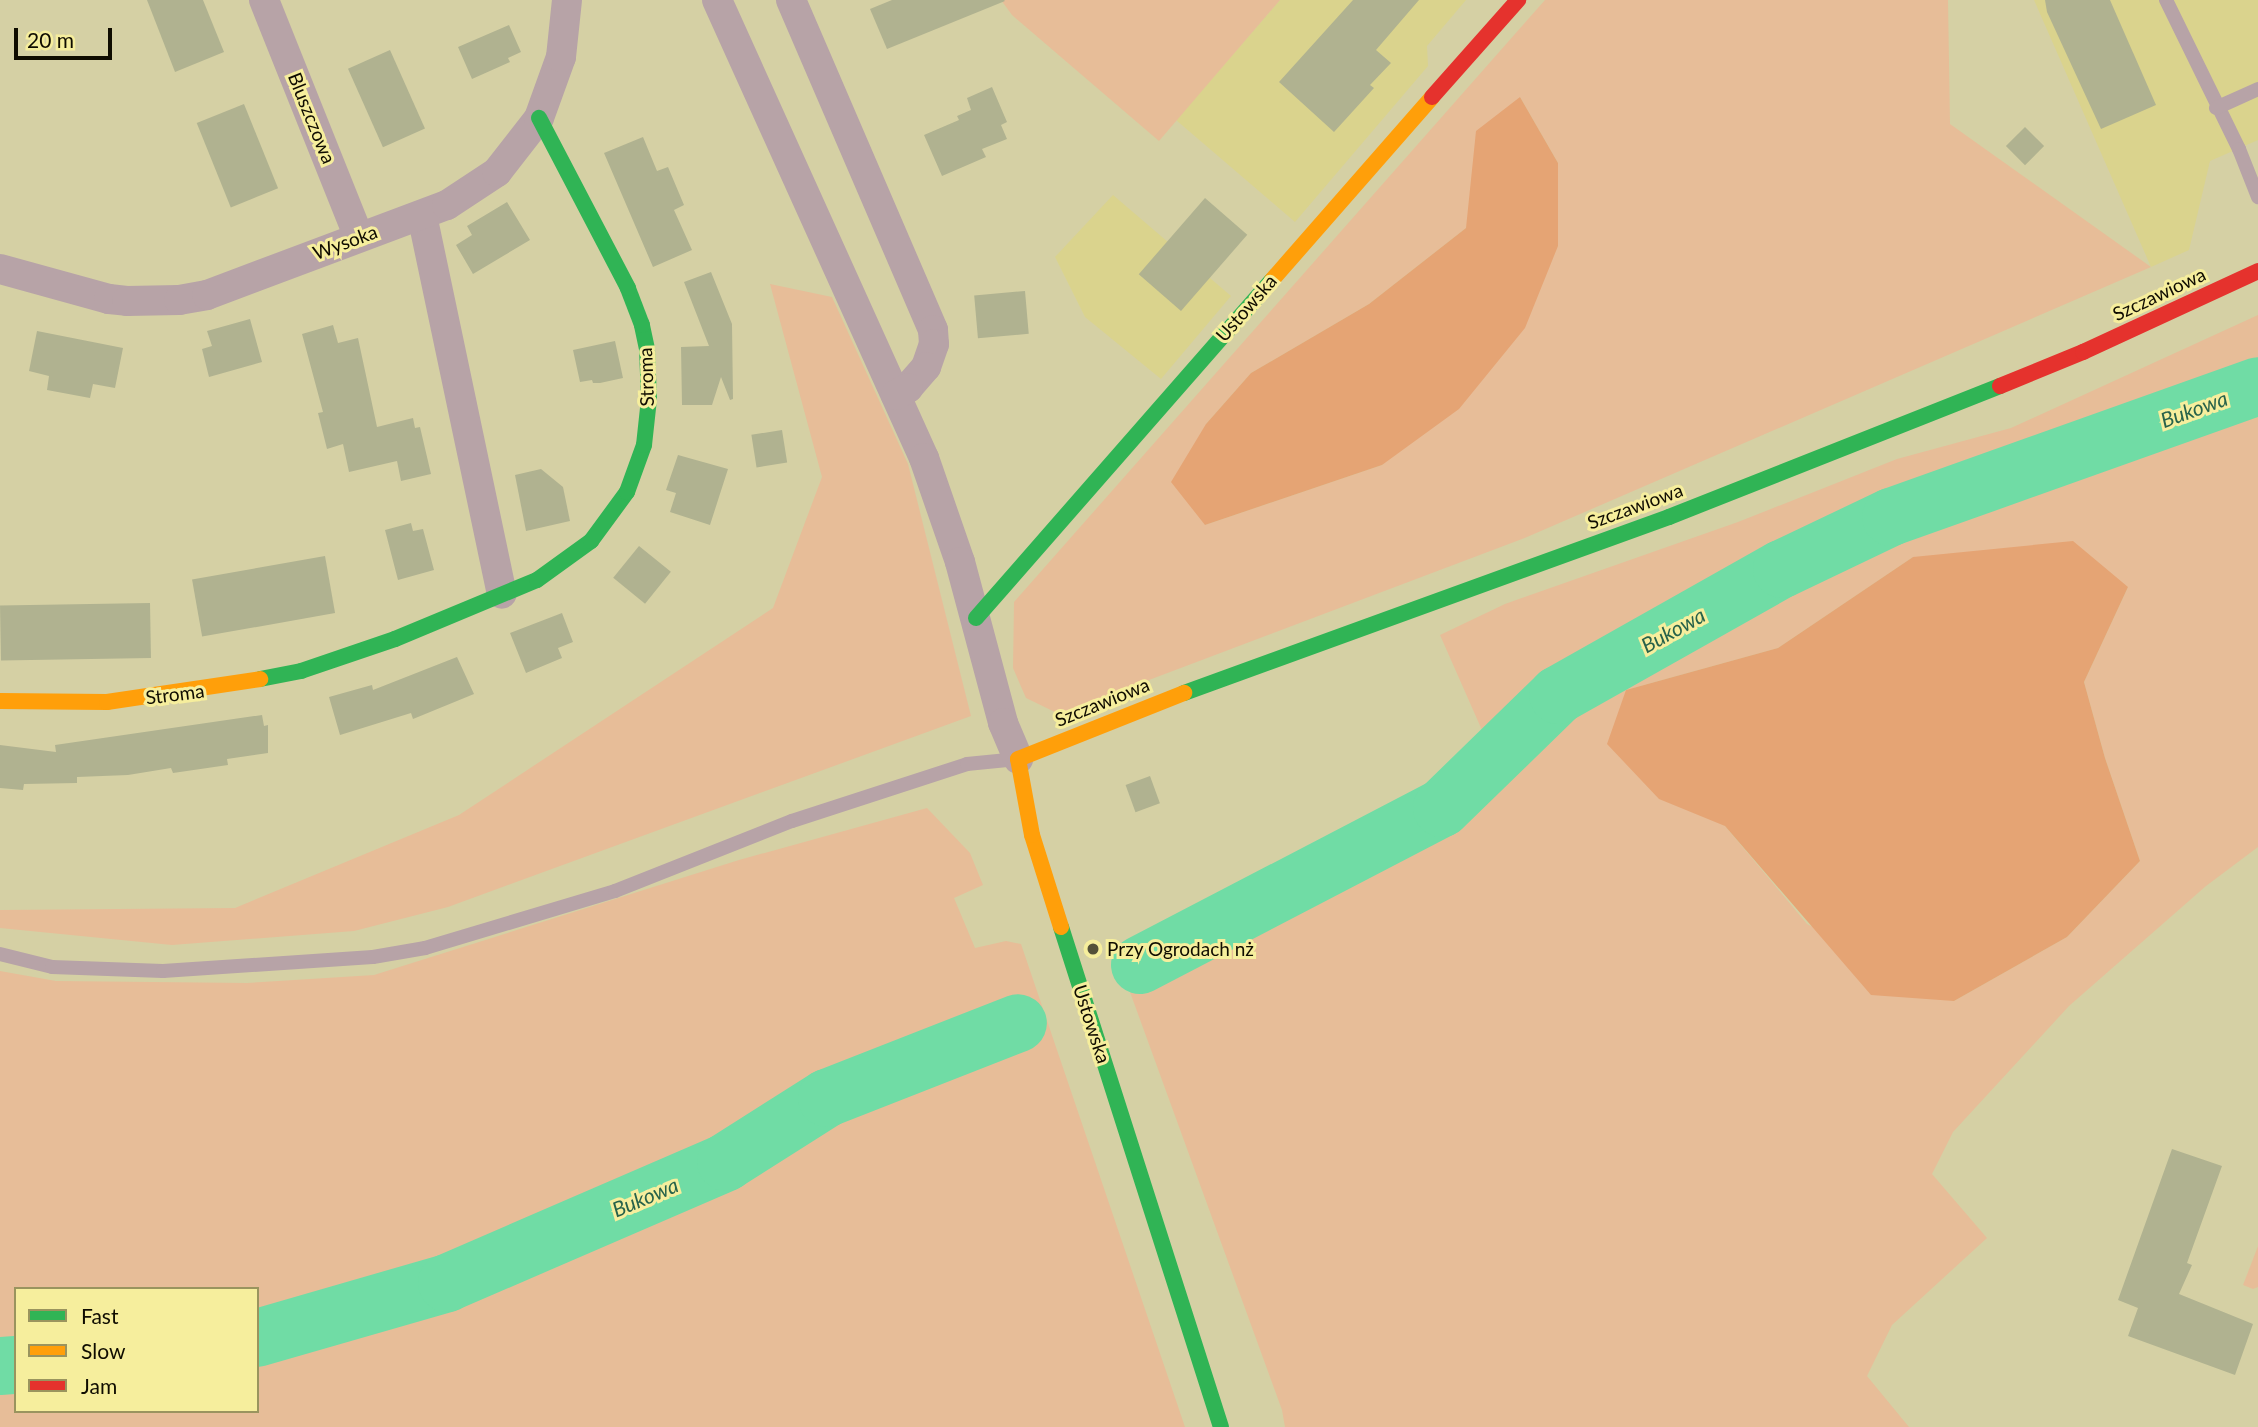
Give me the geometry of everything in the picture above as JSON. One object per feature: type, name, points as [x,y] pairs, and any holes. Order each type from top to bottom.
[{"type":"street","name":"Bluszczowa","points":[[264,0],[359,237]]},
{"type":"street","name":"Wysoka","points":[[0,269],[109,299],[138,302],[179,300],[207,295],[422,215],[464,196],[497,172],[539,118],[561,57],[567,0]]},
{"type":"street","name":"Ustowska","points":[[717,0],[933,482],[976,618],[1003,723],[1018,759],[1035,844],[1221,1427]]},
{"type":"street","points":[[791,0],[933,330],[934,344],[926,367],[908,387],[896,395]]},
{"type":"street","name":"Ustowska","points":[[976,618],[1518,0]]},
{"type":"street","name":"Stroma","points":[[0,701],[107,702],[263,680],[336,660],[395,639],[557,568],[605,526],[627,492],[636,470],[648,420],[649,378],[642,325],[628,288],[539,118]]},
{"type":"street","points":[[422,215],[502,594]]},
{"type":"street","name":"Szczawiowa","points":[[1018,759],[1153,704],[1670,517],[1908,424],[2083,352],[2258,271]]},
{"type":"lane","points":[[2166,0],[2216,108],[2239,149],[2258,197]]},
{"type":"lane","points":[[2216,108],[2258,89]]},
{"type":"lane","points":[[0,954],[52,967],[163,971],[373,957],[425,948],[615,891],[792,821],[954,768],[1018,759]]},
{"type":"shaded area","points":[[1001,0],[1280,0],[1159,141],[1012,15]]},
{"type":"shaded area","points":[[1280,0],[1466,0],[1427,46],[1428,66],[1295,222],[1176,120]]},
{"type":"shaded area","points":[[1545,0],[1948,0],[1950,124],[2151,267],[1527,537],[1059,714],[1026,698],[1013,668],[1014,602]],"holes":[[[1520,97],[1558,163],[1558,246],[1382,465],[1205,525],[1206,424],[1251,373],[1369,304],[1466,228]]]},
{"type":"shaded area","points":[[2034,0],[2258,0],[2258,140],[2210,161],[2189,250],[2151,267]]},
{"type":"shaded area","points":[[1520,97],[1558,163],[1558,246],[1525,328],[1459,409],[1382,465],[1205,525],[1171,482],[1206,424],[1251,373],[1369,304],[1466,228],[1476,131]]},
{"type":"shaded area","points":[[1113,195],[1231,296],[1161,379],[1085,317],[1055,257]]},
{"type":"shaded area","points":[[770,284],[832,297],[908,464],[971,716],[448,907],[354,931],[172,945],[0,928],[0,910],[235,908],[459,815],[773,608],[822,477]]},
{"type":"shaded area","points":[[2258,315],[2258,847],[2206,886],[2069,1006],[1953,1132],[1932,1174],[1987,1238],[1892,1325],[1867,1376],[1909,1427],[1285,1427],[1282,1410],[1126,981],[1447,817],[1500,771],[1440,635],[1505,604],[1738,522],[1897,459],[2011,428]],"holes":[[[1913,557],[2128,587],[2084,682],[2105,758],[2140,861],[2067,937],[1954,1001],[1807,924],[1725,826],[1626,690],[1778,648]]]},
{"type":"shaded area","points":[[2073,541],[2128,587],[2084,682],[2105,758],[2140,861],[2067,937],[1954,1001],[1871,995],[1725,826],[1659,799],[1607,744],[1626,690],[1778,648],[1913,557]]},
{"type":"shaded area","points":[[927,808],[970,853],[983,885],[954,898],[975,948],[1006,941],[1021,944],[1185,1427],[0,1427],[0,971],[56,981],[247,983],[374,975],[739,860]]},
{"type":"shaded area","points":[[2258,1246],[2258,1287],[2253,1289],[2243,1285]]},
{"type":"building","points":[[147,0],[203,0],[224,52],[175,72]]},
{"type":"building","points":[[892,0],[1005,1],[887,49],[870,9]]},
{"type":"building","points":[[1353,0],[1419,0],[1376,50],[1391,63],[1370,85],[1374,88],[1334,132],[1279,82]]},
{"type":"building","points":[[2045,0],[2110,0],[2156,105],[2101,129],[2047,12]]},
{"type":"building","points":[[509,25],[521,52],[508,58],[510,62],[472,79],[458,47]]},
{"type":"building","points":[[390,50],[425,129],[383,147],[348,69]]},
{"type":"building","points":[[992,87],[1007,122],[1001,125],[1007,139],[982,149],[986,157],[942,176],[924,135],[959,120],[957,116],[971,110],[967,98]]},
{"type":"building","points":[[244,104],[278,188],[231,207],[197,123]]},
{"type":"building","points":[[2025,127],[2044,146],[2025,165],[2006,146]]},
{"type":"building","points":[[643,137],[657,171],[668,167],[684,205],[674,210],[692,250],[653,267],[604,153]]},
{"type":"building","points":[[1205,198],[1247,235],[1181,311],[1139,274]]},
{"type":"building","points":[[507,202],[530,240],[473,274],[456,245],[472,235],[467,226]]},
{"type":"building","points":[[711,272],[732,324],[733,399],[730,400],[721,377],[712,405],[682,405],[681,347],[709,346],[684,282]]},
{"type":"building","points":[[1025,291],[1029,334],[978,338],[974,295]]},
{"type":"building","points":[[250,319],[262,362],[209,377],[202,349],[212,346],[207,331]]},
{"type":"building","points":[[333,325],[338,343],[358,338],[377,427],[413,418],[415,428],[420,427],[431,474],[401,481],[397,461],[349,472],[343,444],[327,449],[318,413],[323,412],[302,334]]},
{"type":"building","points":[[37,331],[123,348],[115,388],[93,384],[90,398],[47,390],[49,376],[29,371]]},
{"type":"building","points":[[615,341],[623,378],[600,383],[593,383],[592,380],[580,382],[573,350]]},
{"type":"building","points":[[782,430],[787,463],[757,467],[751,435]]},
{"type":"building","points":[[678,455],[728,469],[710,525],[670,512],[676,493],[666,490]]},
{"type":"building","points":[[541,469],[563,487],[570,521],[526,531],[515,475]]},
{"type":"building","points":[[411,523],[413,531],[423,529],[434,570],[398,580],[385,530]]},
{"type":"building","points":[[639,546],[671,572],[645,604],[613,578]]},
{"type":"building","points":[[325,556],[335,613],[202,637],[192,579]]},
{"type":"building","points":[[150,603],[151,658],[1,661],[0,606]]},
{"type":"building","points":[[562,613],[573,642],[558,648],[562,658],[526,673],[510,633]]},
{"type":"building","points":[[457,657],[474,694],[413,719],[411,713],[340,735],[329,697],[372,685],[373,690]]},
{"type":"building","points":[[262,715],[264,726],[268,725],[268,753],[227,759],[228,765],[173,773],[171,768],[128,775],[77,777],[77,783],[24,784],[23,790],[0,788],[0,745],[56,752],[55,745]]},
{"type":"building","points":[[1150,776],[1160,803],[1135,812],[1126,785]]},
{"type":"building","points":[[2172,1149],[2222,1166],[2187,1263],[2192,1265],[2179,1294],[2253,1324],[2235,1375],[2128,1336],[2138,1308],[2118,1300]]},
{"type":"waterway","name":"Bukowa","points":[[1140,965],[1442,808],[1558,695],[1782,569],[1891,517],[2258,386]]},
{"type":"waterway","name":"Bukowa","points":[[259,1337],[447,1283],[726,1162],[827,1098],[1018,1023]]},
{"type":"waterway","name":"Bukowa","points":[[0,1366],[14,1365]]},
{"type":"traffic: fast","points":[[260,679],[301,671],[395,639],[537,580],[591,541],[627,492],[644,445],[649,399],[647,349],[642,325],[628,288],[539,118]]},
{"type":"traffic: fast","points":[[976,618],[1272,280]]},
{"type":"traffic: fast","points":[[1184,693],[1669,517],[2000,386]]},
{"type":"traffic: fast","points":[[1061,927],[1221,1427]]},
{"type":"traffic: slow","points":[[1272,280],[1432,97]]},
{"type":"traffic: slow","points":[[0,701],[107,702],[260,679]]},
{"type":"traffic: slow","points":[[1061,927],[1032,835],[1018,759],[1184,693]]},
{"type":"traffic: jam","points":[[1432,97],[1518,0]]},
{"type":"traffic: jam","points":[[2000,386],[2083,352],[2258,271]]},
{"type":"place","name":"Przy Ogrodach nż","points":[[1093,949]]}]
